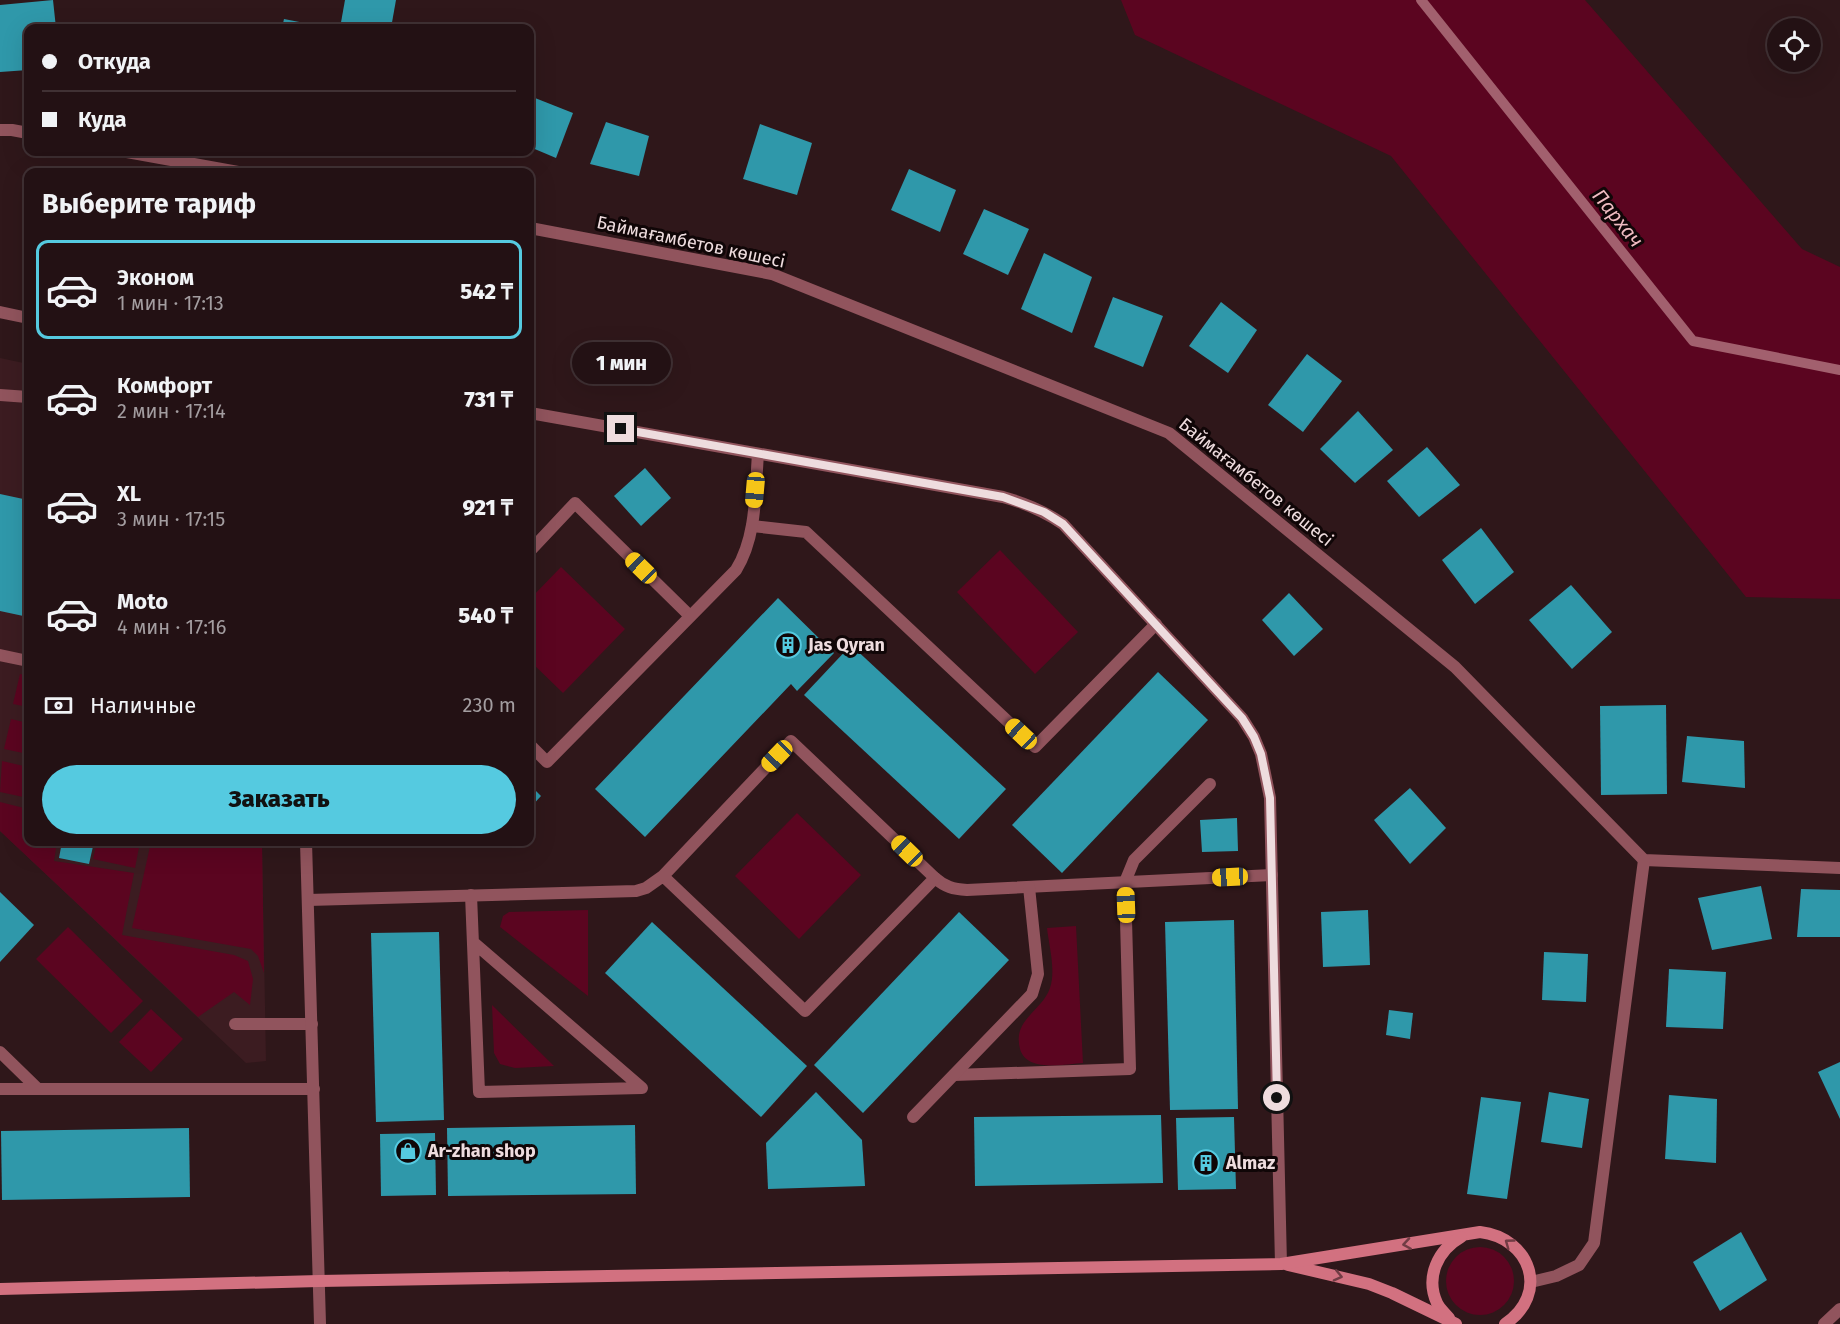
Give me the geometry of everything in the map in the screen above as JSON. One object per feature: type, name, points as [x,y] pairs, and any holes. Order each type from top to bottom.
[{"type":"street","points":[[0,130],[24,132]]},
{"type":"street","points":[[149,156],[216,168]]},
{"type":"street","name":"Баймағамбетов көшесі","points":[[534,229],[772,274],[1168,433],[1455,667],[1644,860]]},
{"type":"street","points":[[0,312],[24,317]]},
{"type":"street","points":[[0,395],[24,397]]},
{"type":"street","points":[[534,414],[1003,497],[1044,512],[1063,524],[1228,701],[1254,737],[1261,754],[1270,798],[1281,1263]]},
{"type":"street","points":[[534,749],[547,762],[736,570],[749,543],[758,454]]},
{"type":"street","points":[[534,546],[575,502],[690,616]]},
{"type":"street","points":[[752,526],[806,532],[1035,747],[1156,624]]},
{"type":"street","points":[[0,655],[24,660]]},
{"type":"street","points":[[308,900],[636,891],[646,888],[663,876],[791,741],[935,878],[953,889],[1272,875]]},
{"type":"street","points":[[954,1075],[1130,1069],[1125,882],[1134,860],[1210,784]]},
{"type":"street","points":[[306,846],[320,1324]]},
{"type":"street","points":[[1531,1282],[1556,1276],[1579,1265],[1594,1243],[1644,860],[1840,868]]},
{"type":"street","points":[[663,876],[805,1011],[935,878]]},
{"type":"street","points":[[913,1117],[1032,994],[1038,974],[1029,887]]},
{"type":"street","points":[[471,895],[479,1092],[642,1088],[473,942]]},
{"type":"street","points":[[235,1024],[312,1024]]},
{"type":"street","points":[[0,1052],[38,1089]]},
{"type":"street","points":[[0,1089],[314,1089]]},
{"type":"street","points":[[0,1289],[1281,1263],[1480,1232],[1496,1234],[1510,1242],[1521,1253],[1528,1267],[1531,1282],[1527,1301],[1517,1316],[1505,1324]]},
{"type":"street","points":[[1457,1324],[1437,1303],[1432,1286],[1434,1269],[1440,1255],[1451,1243],[1464,1235]]},
{"type":"street","points":[[1281,1263],[1369,1284],[1457,1324]]},
{"type":"street","points":[[1824,1324],[1840,1309]]},
{"type":"shaded area","points":[[1121,0],[1585,0],[1802,249],[1840,267],[1840,599],[1746,597],[1391,156],[1135,35]]},
{"type":"shaded area","points":[[0,358],[24,363],[24,846],[262,846],[266,1061],[246,1063],[0,831]]},
{"type":"shaded area","points":[[1000,550],[1078,632],[1035,674],[957,592]]},
{"type":"shaded area","points":[[561,567],[625,629],[563,693],[534,665],[534,595]]},
{"type":"shaded area","points":[[20,674],[24,675],[24,706],[13,704]]},
{"type":"shaded area","points":[[11,719],[24,722],[24,753],[4,749]]},
{"type":"shaded area","points":[[2,761],[24,766],[24,797],[0,792]]},
{"type":"shaded area","points":[[0,802],[24,808],[24,846],[56,846],[54,861],[134,873],[122,935],[234,955],[248,961],[253,979],[250,1005],[234,992],[198,1017],[0,831]]},
{"type":"shaded area","points":[[797,813],[861,875],[799,939],[735,876]]},
{"type":"shaded area","points":[[96,846],[139,846],[135,868],[93,859]]},
{"type":"shaded area","points":[[150,846],[222,848],[223,846],[262,846],[264,973],[258,956],[251,949],[132,928]]},
{"type":"shaded area","points":[[588,910],[588,996],[500,927],[503,916],[509,912]]},
{"type":"shaded area","points":[[1076,926],[1083,1063],[1038,1064],[1024,1057],[1020,1049],[1019,1037],[1022,1026],[1045,998],[1052,981],[1047,928]]},
{"type":"shaded area","points":[[68,927],[143,1001],[111,1033],[36,959]]},
{"type":"shaded area","points":[[492,1005],[554,1066],[515,1068],[500,1064],[494,1053]]},
{"type":"shaded area","points":[[151,1009],[183,1039],[151,1072],[119,1042]]},
{"type":"shaded area","points":[[1487,1247],[1499,1253],[1508,1262],[1514,1274],[1512,1294],[1504,1305],[1487,1315],[1473,1315],[1456,1305],[1448,1294],[1446,1274],[1456,1257],[1467,1249]]},
{"type":"building","points":[[53,0],[56,24],[24,24],[24,70],[0,72],[0,5]]},
{"type":"building","points":[[345,0],[396,0],[392,24],[341,24]]},
{"type":"building","points":[[284,19],[310,24],[283,24]]},
{"type":"building","points":[[534,98],[573,113],[556,158],[534,149]]},
{"type":"building","points":[[606,122],[649,136],[639,176],[590,164]]},
{"type":"building","points":[[760,124],[812,143],[797,195],[743,179]]},
{"type":"building","points":[[909,169],[956,190],[940,232],[891,210]]},
{"type":"building","points":[[984,209],[1029,229],[1008,275],[963,254]]},
{"type":"building","points":[[1044,253],[1092,277],[1072,333],[1021,309]]},
{"type":"building","points":[[1113,297],[1163,316],[1143,367],[1094,347]]},
{"type":"building","points":[[1221,302],[1257,330],[1228,373],[1189,346]]},
{"type":"building","points":[[1307,354],[1342,381],[1303,432],[1268,405]]},
{"type":"building","points":[[1358,411],[1393,450],[1355,483],[1320,449]]},
{"type":"building","points":[[1427,447],[1460,485],[1419,517],[1387,481]]},
{"type":"building","points":[[645,468],[671,498],[641,526],[614,496]]},
{"type":"building","points":[[0,494],[24,499],[24,616],[0,611]]},
{"type":"building","points":[[1481,528],[1514,572],[1475,604],[1442,560]]},
{"type":"building","points":[[1571,585],[1612,632],[1572,669],[1529,620]]},
{"type":"building","points":[[1289,593],[1323,629],[1294,656],[1262,620]]},
{"type":"building","points":[[778,598],[834,653],[797,691],[791,684],[645,837],[595,789]]},
{"type":"building","points":[[851,645],[1006,789],[959,839],[804,695]]},
{"type":"building","points":[[1158,672],[1208,720],[1062,873],[1012,825]]},
{"type":"building","points":[[1666,705],[1667,794],[1601,795],[1600,706]]},
{"type":"building","points":[[1687,736],[1744,741],[1745,788],[1682,782]]},
{"type":"building","points":[[1410,788],[1446,828],[1410,864],[1374,820]]},
{"type":"building","points":[[534,789],[541,796],[534,804]]},
{"type":"building","points":[[1237,818],[1238,851],[1202,852],[1200,820]]},
{"type":"building","points":[[61,846],[93,846],[89,864],[59,858]]},
{"type":"building","points":[[1761,886],[1772,939],[1712,950],[1698,898]]},
{"type":"building","points":[[1801,889],[1840,890],[1840,937],[1797,937]]},
{"type":"building","points":[[0,892],[34,925],[0,962]]},
{"type":"building","points":[[1368,910],[1370,965],[1323,967],[1321,912]]},
{"type":"building","points":[[959,912],[1009,960],[863,1113],[814,1065]]},
{"type":"building","points":[[1234,920],[1238,1109],[1170,1110],[1165,922]]},
{"type":"building","points":[[652,922],[807,1066],[761,1117],[605,973]]},
{"type":"building","points":[[439,932],[444,1120],[376,1122],[371,933]]},
{"type":"building","points":[[1544,952],[1588,954],[1586,1002],[1542,1000]]},
{"type":"building","points":[[1669,969],[1726,972],[1723,1029],[1666,1027]]},
{"type":"building","points":[[1389,1010],[1413,1013],[1410,1039],[1386,1035]]},
{"type":"building","points":[[1840,1062],[1840,1119],[1818,1072]]},
{"type":"building","points":[[816,1092],[862,1140],[865,1186],[768,1189],[766,1143]]},
{"type":"building","points":[[1549,1092],[1589,1099],[1582,1148],[1541,1142]]},
{"type":"building","points":[[1669,1095],[1717,1099],[1716,1163],[1665,1159]]},
{"type":"building","points":[[1481,1097],[1521,1102],[1507,1199],[1467,1194]]},
{"type":"building","points":[[1161,1115],[1163,1183],[975,1186],[974,1117]]},
{"type":"building","name":"Almaz","points":[[1234,1117],[1236,1189],[1178,1190],[1176,1118]]},
{"type":"building","points":[[635,1125],[636,1194],[448,1196],[447,1128]]},
{"type":"building","points":[[189,1128],[190,1197],[2,1200],[1,1131]]},
{"type":"building","name":"Ar-zhan shop","points":[[435,1133],[436,1195],[381,1196],[380,1134]]},
{"type":"building","points":[[1741,1232],[1767,1280],[1720,1311],[1693,1262]]},
{"type":"waterway","name":"Пархач","points":[[1421,0],[1693,341],[1840,370]]},
{"type":"place","name":"Jas Qyran","points":[[788,645]]},
{"type":"place","name":"Ar-zhan shop","points":[[408,1151]]},
{"type":"place","name":"Almaz","points":[[1206,1163]]},
{"type":"route","points":[[621,429],[1003,497],[1022,502],[1063,524],[1228,701],[1254,737],[1261,754],[1270,798],[1277,1098]]}]
